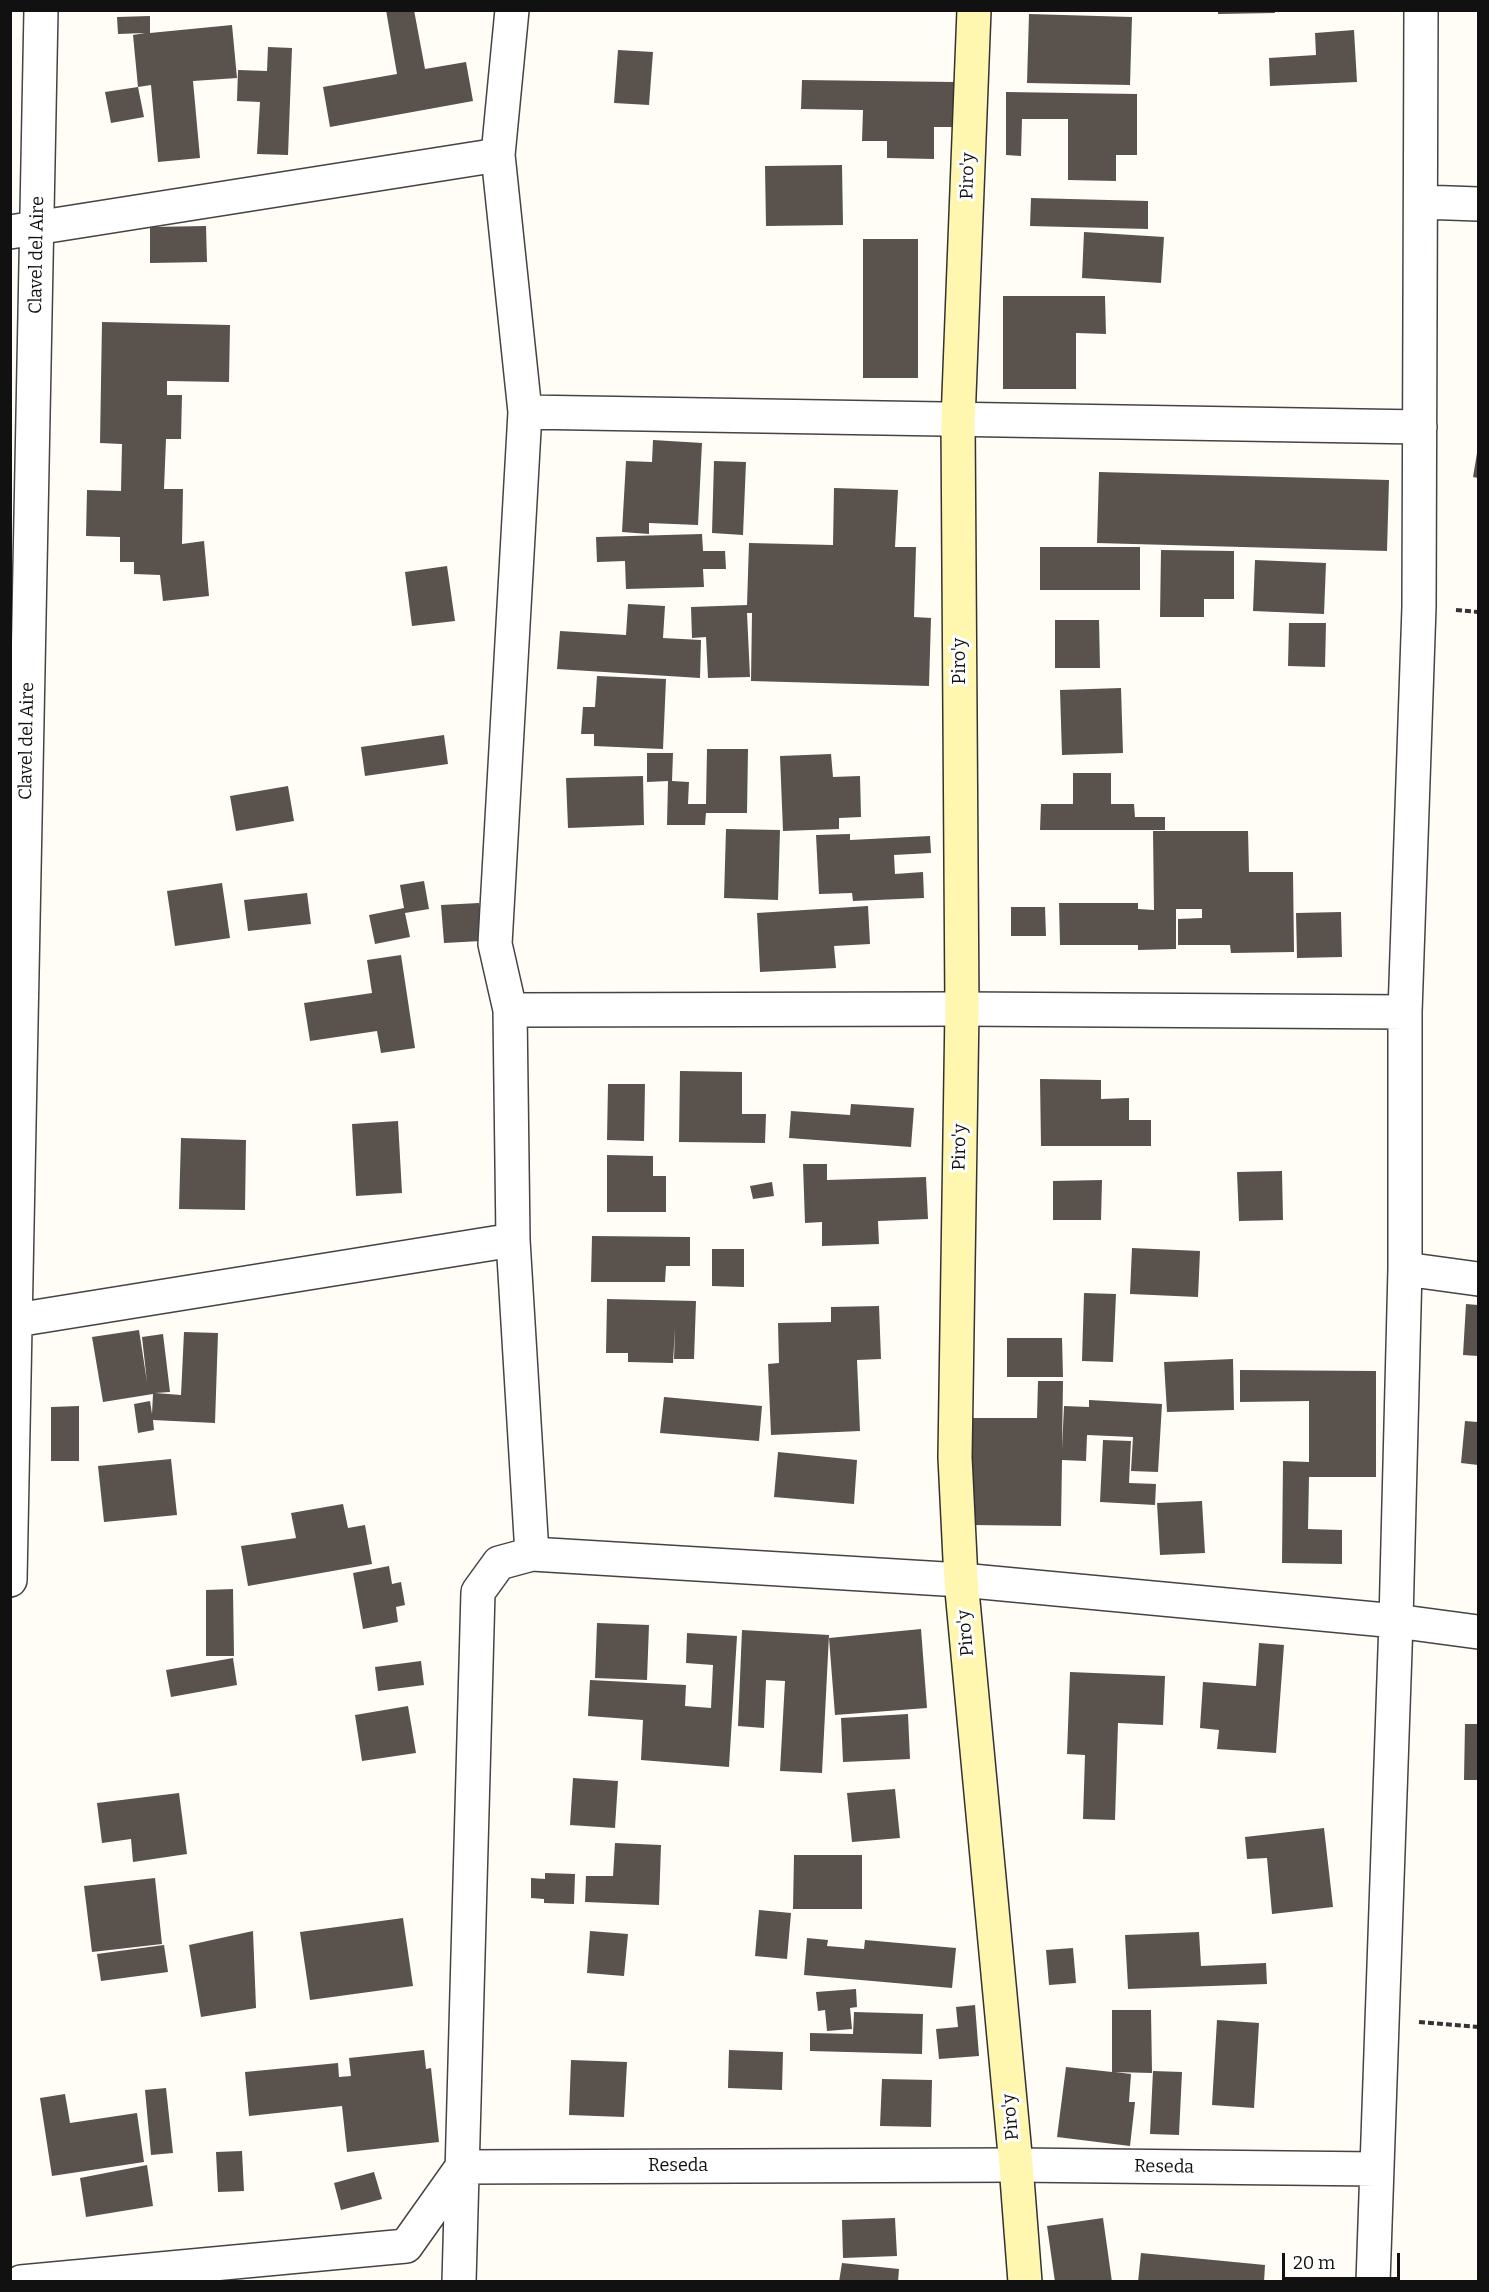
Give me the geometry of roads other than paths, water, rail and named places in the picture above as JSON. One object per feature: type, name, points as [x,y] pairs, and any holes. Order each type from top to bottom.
[{"type":"main road","name":"Piro'y","points":[[974,10],[958,420],[962,1009],[955,1457],[961,1580],[1025,2282]]},
{"type":"street","name":"Clavel del Aire","points":[[10,1580],[24,230],[41,10]]},
{"type":"street","points":[[512,10],[498,155],[525,412],[495,944],[510,1010],[513,1240],[532,1554]]},
{"type":"street","points":[[1373,2282],[1396,1621],[1405,1269],[1406,1012],[1419,607],[1421,10]]},
{"type":"street","points":[[24,230],[498,155]]},
{"type":"street","points":[[1421,202],[1479,204]]},
{"type":"street","points":[[525,412],[1420,427]]},
{"type":"street","points":[[510,1010],[962,1009],[1406,1012]]},
{"type":"street","points":[[13,1321],[513,1240]]},
{"type":"street","points":[[1405,1269],[1479,1279]]},
{"type":"street","points":[[459,2282],[478,1592],[499,1563],[532,1554],[961,1580],[1396,1621],[1479,1632]]},
{"type":"street","name":"Reseda","points":[[462,2167],[1016,2165],[1376,2169]]},
{"type":"street","points":[[21,2282],[406,2246],[462,2167]]}]
